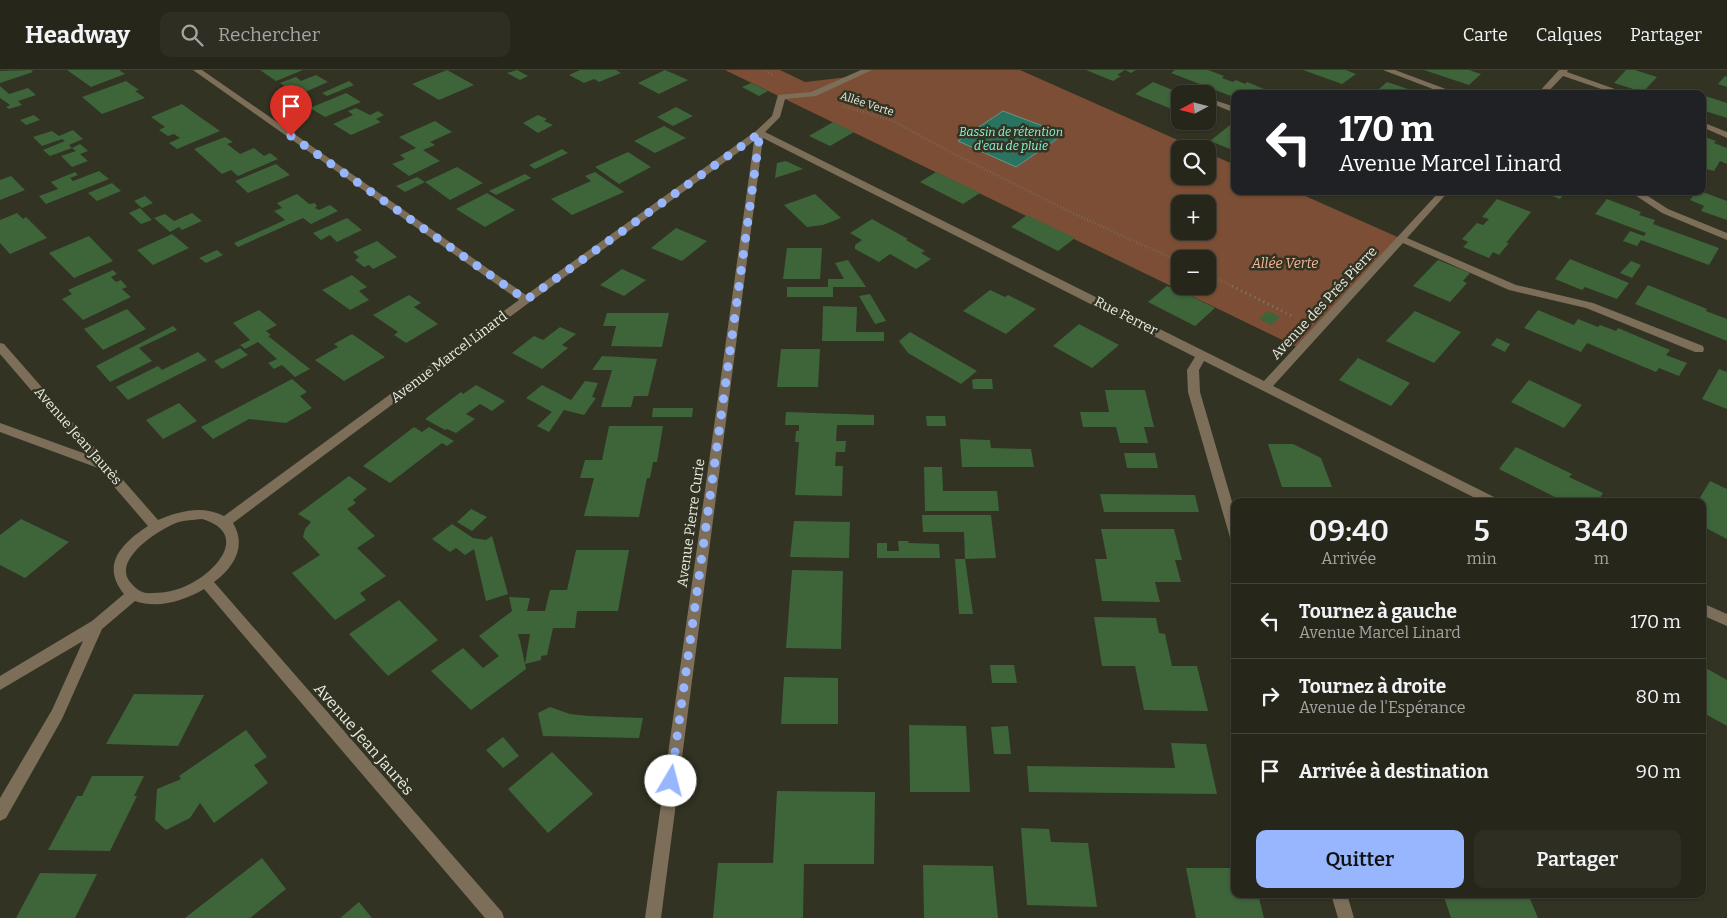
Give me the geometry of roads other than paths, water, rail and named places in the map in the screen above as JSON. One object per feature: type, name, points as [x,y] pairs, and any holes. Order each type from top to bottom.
[{"type":"street","points":[[197,70],[526,300]]},
{"type":"street","name":"Avenue Marcel Linard","points":[[225,522],[526,300],[760,133],[776,117],[781,97],[813,94],[868,70]]},
{"type":"street","points":[[1387,70],[1444,90]]},
{"type":"street","points":[[1545,90],[1563,71],[1614,90]]},
{"type":"street","points":[[1216,103],[1231,108]]},
{"type":"street","points":[[1706,126],[1727,134]]},
{"type":"street","name":"Rue Ferrer","points":[[760,133],[1486,498]]},
{"type":"street","name":"Avenue Pierre Curie","points":[[652,918],[760,133]]},
{"type":"street","name":"Avenue des Prés Pierre","points":[[1265,386],[1439,195]]},
{"type":"street","points":[[1639,195],[1665,211],[1727,237]]},
{"type":"street","points":[[1402,238],[1512,288],[1589,306],[1699,349]]},
{"type":"street","name":"Avenue Jean Jaurès","points":[[0,347],[156,526]]},
{"type":"street","points":[[1202,354],[1193,370],[1194,392],[1231,520]]},
{"type":"street","points":[[0,427],[104,465]]},
{"type":"street","points":[[202,514],[215,516],[225,522],[233,531],[234,542],[230,556],[220,570],[206,582],[175,596],[159,599],[133,595],[123,586],[119,576],[121,563],[128,549],[156,526],[187,515],[202,514]]},
{"type":"street","name":"Avenue Jean Jaurès","points":[[206,582],[496,918]]},
{"type":"street","points":[[0,684],[97,625],[133,595]]},
{"type":"street","points":[[1706,610],[1727,620]]},
{"type":"street","points":[[0,814],[58,714],[97,625]]},
{"type":"street","points":[[1340,898],[1346,918]]},
{"type":"water","name":"Bassin de rétention d'eau de pluie","points":[[1003,111],[1064,134],[1016,167],[958,141]]},
{"type":"park label","name":"Allée Verte","points":[[1285,263]]}]
